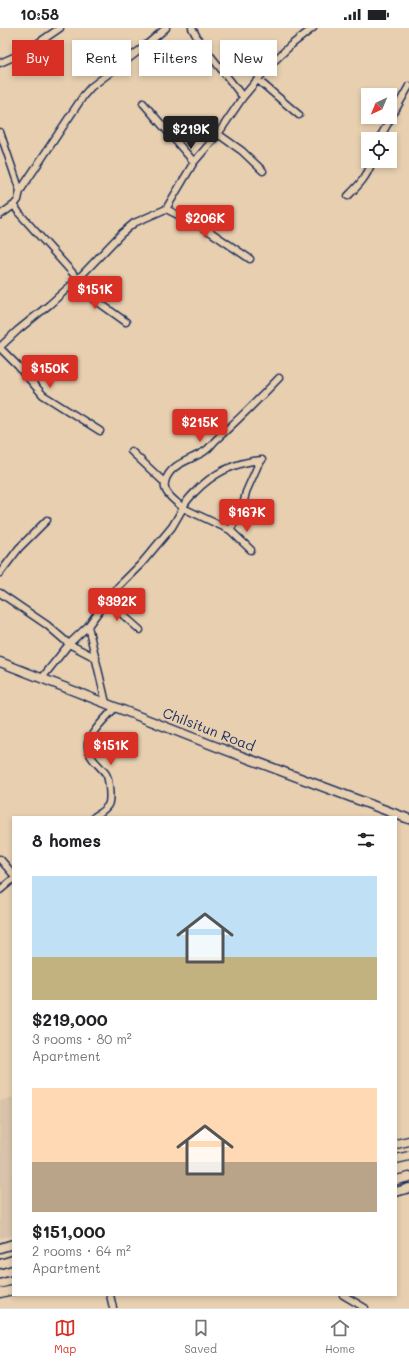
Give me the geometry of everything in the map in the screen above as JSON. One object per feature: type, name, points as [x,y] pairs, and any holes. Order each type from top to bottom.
[{"type":"main road","name":"Chilsitun Road","points":[[0,662],[409,820]]},
{"type":"main road","points":[[397,1144],[409,1141]]},
{"type":"main road","points":[[397,1159],[409,1156]]},
{"type":"main road","points":[[397,1180],[409,1177]]},
{"type":"main road","points":[[397,1192],[409,1188]]},
{"type":"main road","points":[[0,1248],[12,1244]]},
{"type":"main road","points":[[0,1264],[12,1260]]},
{"type":"main road","points":[[0,1284],[12,1280]]},
{"type":"main road","points":[[0,1293],[12,1290]]},
{"type":"street","points":[[0,62],[25,52],[60,28]]},
{"type":"street","points":[[0,215],[14,205],[18,200],[20,191],[84,95],[166,28]]},
{"type":"street","points":[[192,28],[199,40],[243,97]]},
{"type":"street","points":[[100,431],[42,396],[18,366],[0,347],[73,284],[134,223],[166,209],[194,162],[218,134],[243,97],[269,66],[291,45],[314,28]]},
{"type":"street","points":[[258,80],[299,115]]},
{"type":"street","points":[[383,132],[409,86]]},
{"type":"street","points":[[143,103],[194,162]]},
{"type":"street","points":[[0,132],[20,191]]},
{"type":"street","points":[[218,134],[242,151],[263,171]]},
{"type":"street","points":[[348,196],[360,184],[369,168]]},
{"type":"street","points":[[14,205],[19,213],[78,279]]},
{"type":"street","points":[[166,209],[206,229],[250,259]]},
{"type":"street","points":[[73,284],[126,322]]},
{"type":"street","points":[[165,483],[171,471],[178,464],[205,451],[279,378]]},
{"type":"street","points":[[131,452],[165,483],[168,494],[183,508],[230,530],[251,550]]},
{"type":"street","points":[[42,678],[68,644],[88,626],[106,600],[142,564],[172,526],[185,502],[201,486],[219,473],[234,466],[262,460],[258,465],[246,492],[242,510],[230,530]]},
{"type":"street","points":[[0,573],[18,548],[47,520]]},
{"type":"street","points":[[0,593],[47,625],[68,644],[96,658]]},
{"type":"street","points":[[106,600],[140,630]]},
{"type":"street","points":[[88,626],[106,703]]},
{"type":"street","points":[[95,816],[108,805],[109,788],[107,776],[89,755],[88,742],[98,727],[116,707]]},
{"type":"street","points":[[0,859],[12,873]]},
{"type":"street","points":[[0,890],[12,880]]},
{"type":"street","points":[[110,1296],[113,1308]]},
{"type":"street","points":[[345,1296],[365,1308]]},
{"type":"shaded area","points":[[12,1097],[12,1235],[0,1238],[0,1101]]}]
